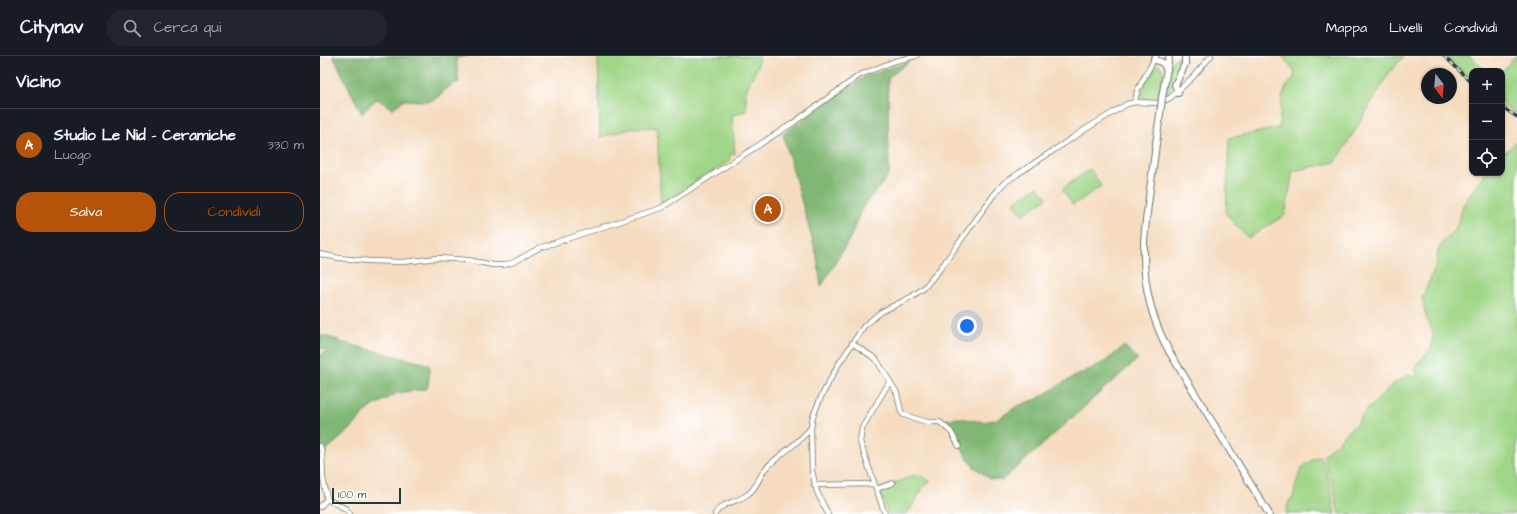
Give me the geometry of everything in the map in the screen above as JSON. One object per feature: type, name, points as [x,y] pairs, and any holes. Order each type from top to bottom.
[{"type":"main road","points":[[1180,56],[1185,64]]},
{"type":"main road","points":[[1178,93],[1175,84],[1185,64],[1184,56]]},
{"type":"main road","points":[[1155,57],[1163,63],[1167,70]]},
{"type":"main road","points":[[1170,57],[1162,98],[1145,225],[1145,275],[1151,307],[1158,329],[1170,353],[1269,514]]},
{"type":"street","points":[[320,254],[339,258],[387,262],[403,262],[438,258],[468,260],[493,265],[510,264],[538,248],[662,208],[793,123],[860,75],[916,56]]},
{"type":"street","points":[[828,514],[814,485],[812,471],[811,428],[813,416],[820,397],[852,343],[869,320],[881,312],[911,297],[924,288],[940,269],[1004,183],[1127,104],[1135,102],[1159,103],[1167,100],[1178,93],[1211,56]]},
{"type":"street","points":[[1135,102],[1137,91],[1155,57]]},
{"type":"street","points":[[852,343],[876,359],[897,393],[901,412],[904,415],[927,422],[941,423],[951,432],[959,446]]},
{"type":"street","points":[[885,514],[860,442],[861,432],[890,381]]},
{"type":"street","points":[[715,514],[723,505],[745,497],[751,492],[764,470],[801,440],[811,428]]},
{"type":"street","points":[[320,446],[322,452],[323,478],[327,499]]},
{"type":"street","points":[[876,489],[893,483]]},
{"type":"street","points":[[814,485],[874,484]]},
{"type":"street","points":[[320,507],[327,499]]},
{"type":"street","points":[[327,499],[346,509],[350,514]]},
{"type":"green space","points":[[333,56],[469,56],[456,58],[459,82],[450,86],[434,100],[404,100],[392,109],[378,99],[373,102],[362,114]]},
{"type":"green space","points":[[598,56],[759,56],[758,65],[746,91],[746,111],[732,115],[735,154],[730,155],[729,161],[700,180],[699,178],[696,179],[696,183],[661,205],[657,127],[634,128],[600,137]]},
{"type":"green space","points":[[1282,56],[1404,56],[1389,73],[1336,162],[1293,171],[1285,215],[1248,238],[1226,214],[1229,138],[1279,128],[1280,109],[1283,95],[1286,87],[1292,81],[1295,72]]},
{"type":"green space","points":[[1446,56],[1470,56],[1483,68],[1469,68],[1469,77]]},
{"type":"green space","points":[[1515,56],[1517,56],[1517,115],[1505,107],[1505,68]]},
{"type":"green space","points":[[1178,57],[1182,59],[1182,64],[1166,98],[1170,69]]},
{"type":"green space","points":[[910,61],[888,78],[889,175],[862,208],[850,238],[821,287],[817,257],[783,134],[864,77]]},
{"type":"green space","points":[[1157,65],[1159,65],[1163,70],[1158,101],[1146,100],[1142,96],[1142,89]]},
{"type":"green space","points":[[1517,140],[1517,514],[1339,514],[1324,455],[1358,423],[1369,408],[1392,385],[1409,375],[1414,378],[1418,375],[1414,372],[1415,366],[1431,349],[1433,332],[1426,317],[1422,298],[1436,265],[1438,250],[1458,224],[1463,205],[1483,176],[1505,176],[1505,152]]},
{"type":"green space","points":[[1090,169],[1101,186],[1073,205],[1062,189]]},
{"type":"green space","points":[[1038,186],[1047,198],[1022,215],[1014,202]]},
{"type":"green space","points":[[320,335],[339,340],[340,342],[427,364],[430,367],[428,386],[426,389],[397,393],[368,409],[351,429],[325,451],[320,444],[320,356],[327,350],[320,348]]},
{"type":"green space","points":[[1124,346],[1138,359],[1001,481],[990,479],[973,466],[967,458],[951,427],[940,420],[959,418],[984,422],[998,419],[1017,406],[1037,399],[1066,381],[1106,361]]},
{"type":"green space","points":[[1320,456],[1329,481],[1335,514],[1286,514],[1289,501],[1293,498],[1302,468]]},
{"type":"green space","points":[[918,474],[930,481],[922,489],[909,511],[906,514],[888,514],[879,489]]},
{"type":"railway","points":[[1444,56],[1469,80]]},
{"type":"railway","points":[[1505,109],[1517,117]]},
{"type":"place","name":"Studio Le Nid - Ceramiche","points":[[768,209]]}]
